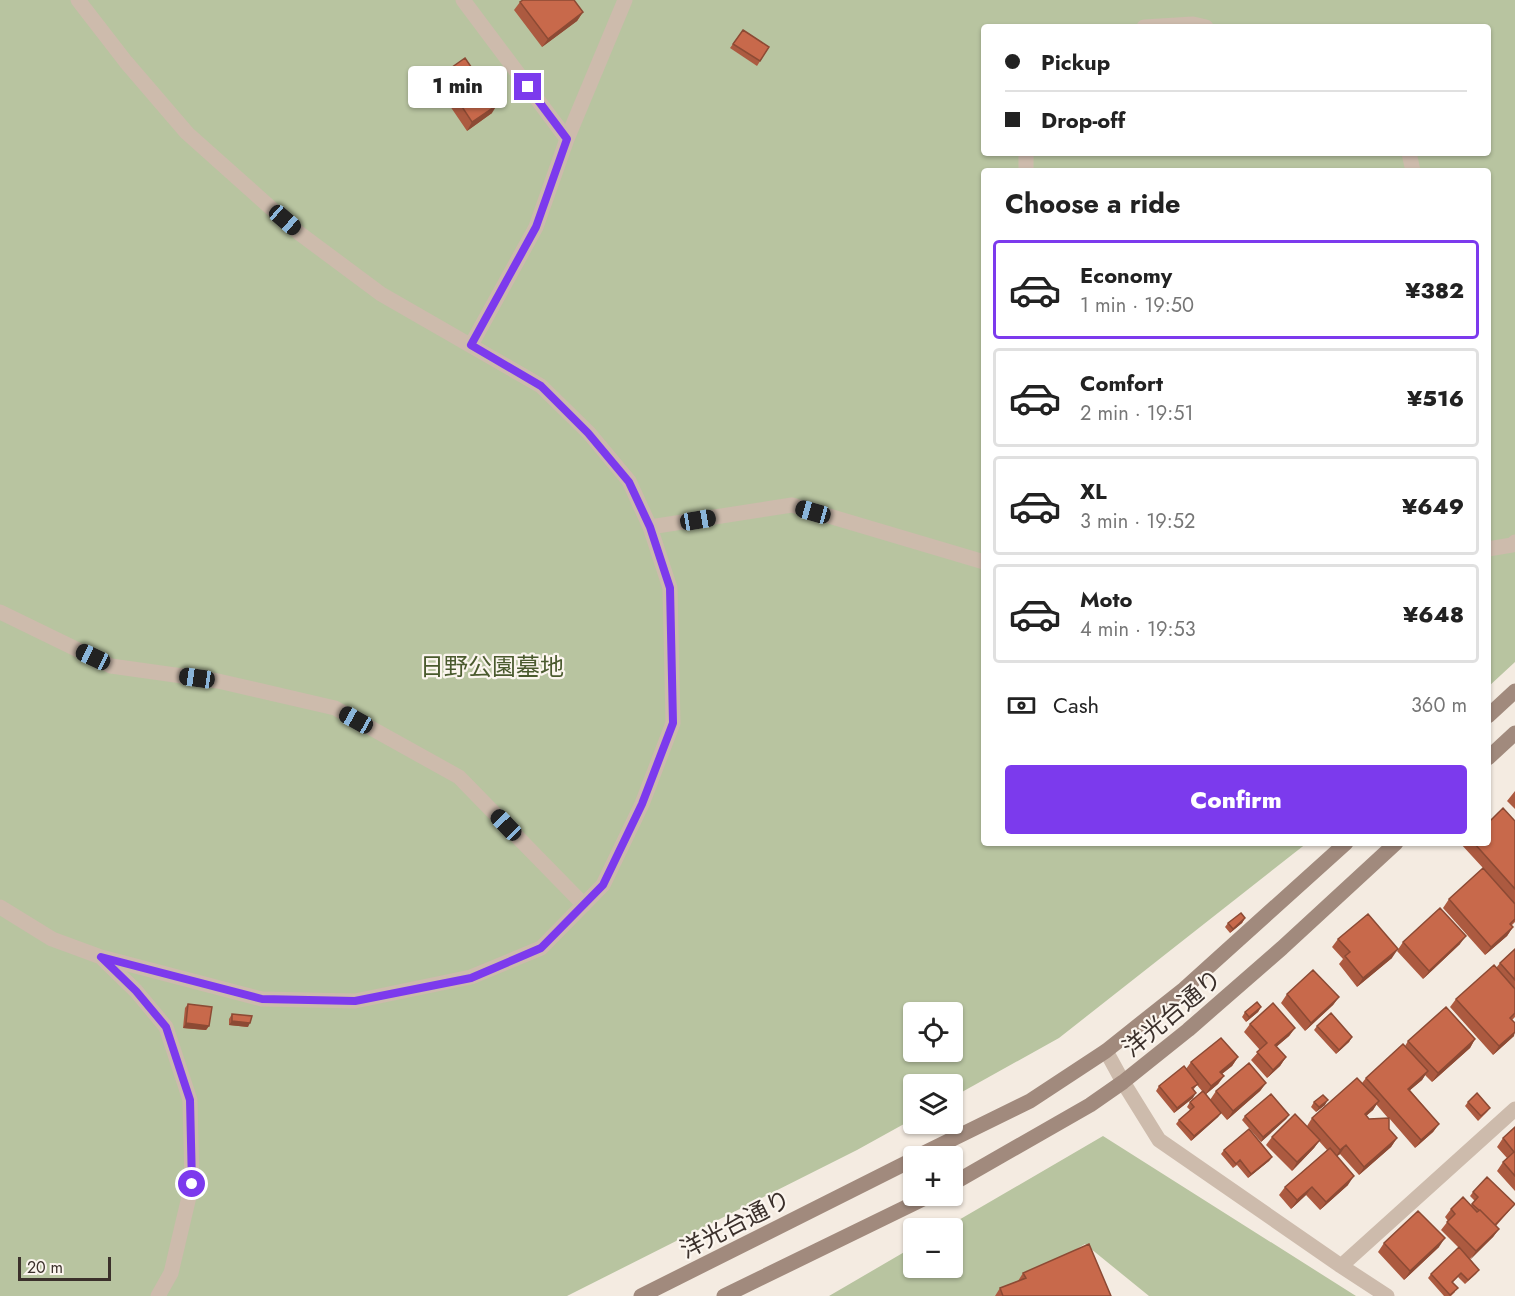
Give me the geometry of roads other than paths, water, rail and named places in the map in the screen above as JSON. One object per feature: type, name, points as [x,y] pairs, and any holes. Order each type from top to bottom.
[{"type":"street","points":[[0,907],[52,939],[101,957],[262,999],[355,1001],[471,978],[541,948],[603,885],[642,804],[673,723],[670,588],[650,527],[629,482],[588,433],[541,386],[381,294],[291,225],[187,133],[126,62],[78,0]]},
{"type":"street","points":[[463,0],[567,139]]},
{"type":"street","points":[[471,345],[536,227],[567,139],[626,0]]},
{"type":"street","points":[[650,527],[792,505],[981,561]]},
{"type":"street","points":[[1491,548],[1512,545],[1515,542]]},
{"type":"street","points":[[0,612],[111,666],[218,681],[335,708],[459,777],[584,905]]},
{"type":"street","points":[[1491,713],[1515,692]]},
{"type":"street","points":[[1491,755],[1515,733]]},
{"type":"street","name":"洋光台通り","points":[[938,1146],[1030,1101],[1106,1051],[1184,989],[1343,846]]},
{"type":"street","name":"洋光台通り","points":[[963,1178],[1090,1105],[1123,1083],[1282,948],[1393,846]]},
{"type":"street","points":[[101,957],[136,991],[166,1027],[190,1100],[192,1184],[171,1273],[158,1296]]},
{"type":"street","points":[[1106,1051],[1159,1140],[1387,1296]]},
{"type":"street","points":[[1341,1266],[1515,1109]]},
{"type":"street","name":"洋光台通り","points":[[641,1296],[903,1165]]},
{"type":"street","points":[[724,1296],[908,1206]]},
{"type":"park label","name":"日野公園墓地","points":[[492,666]]}]
